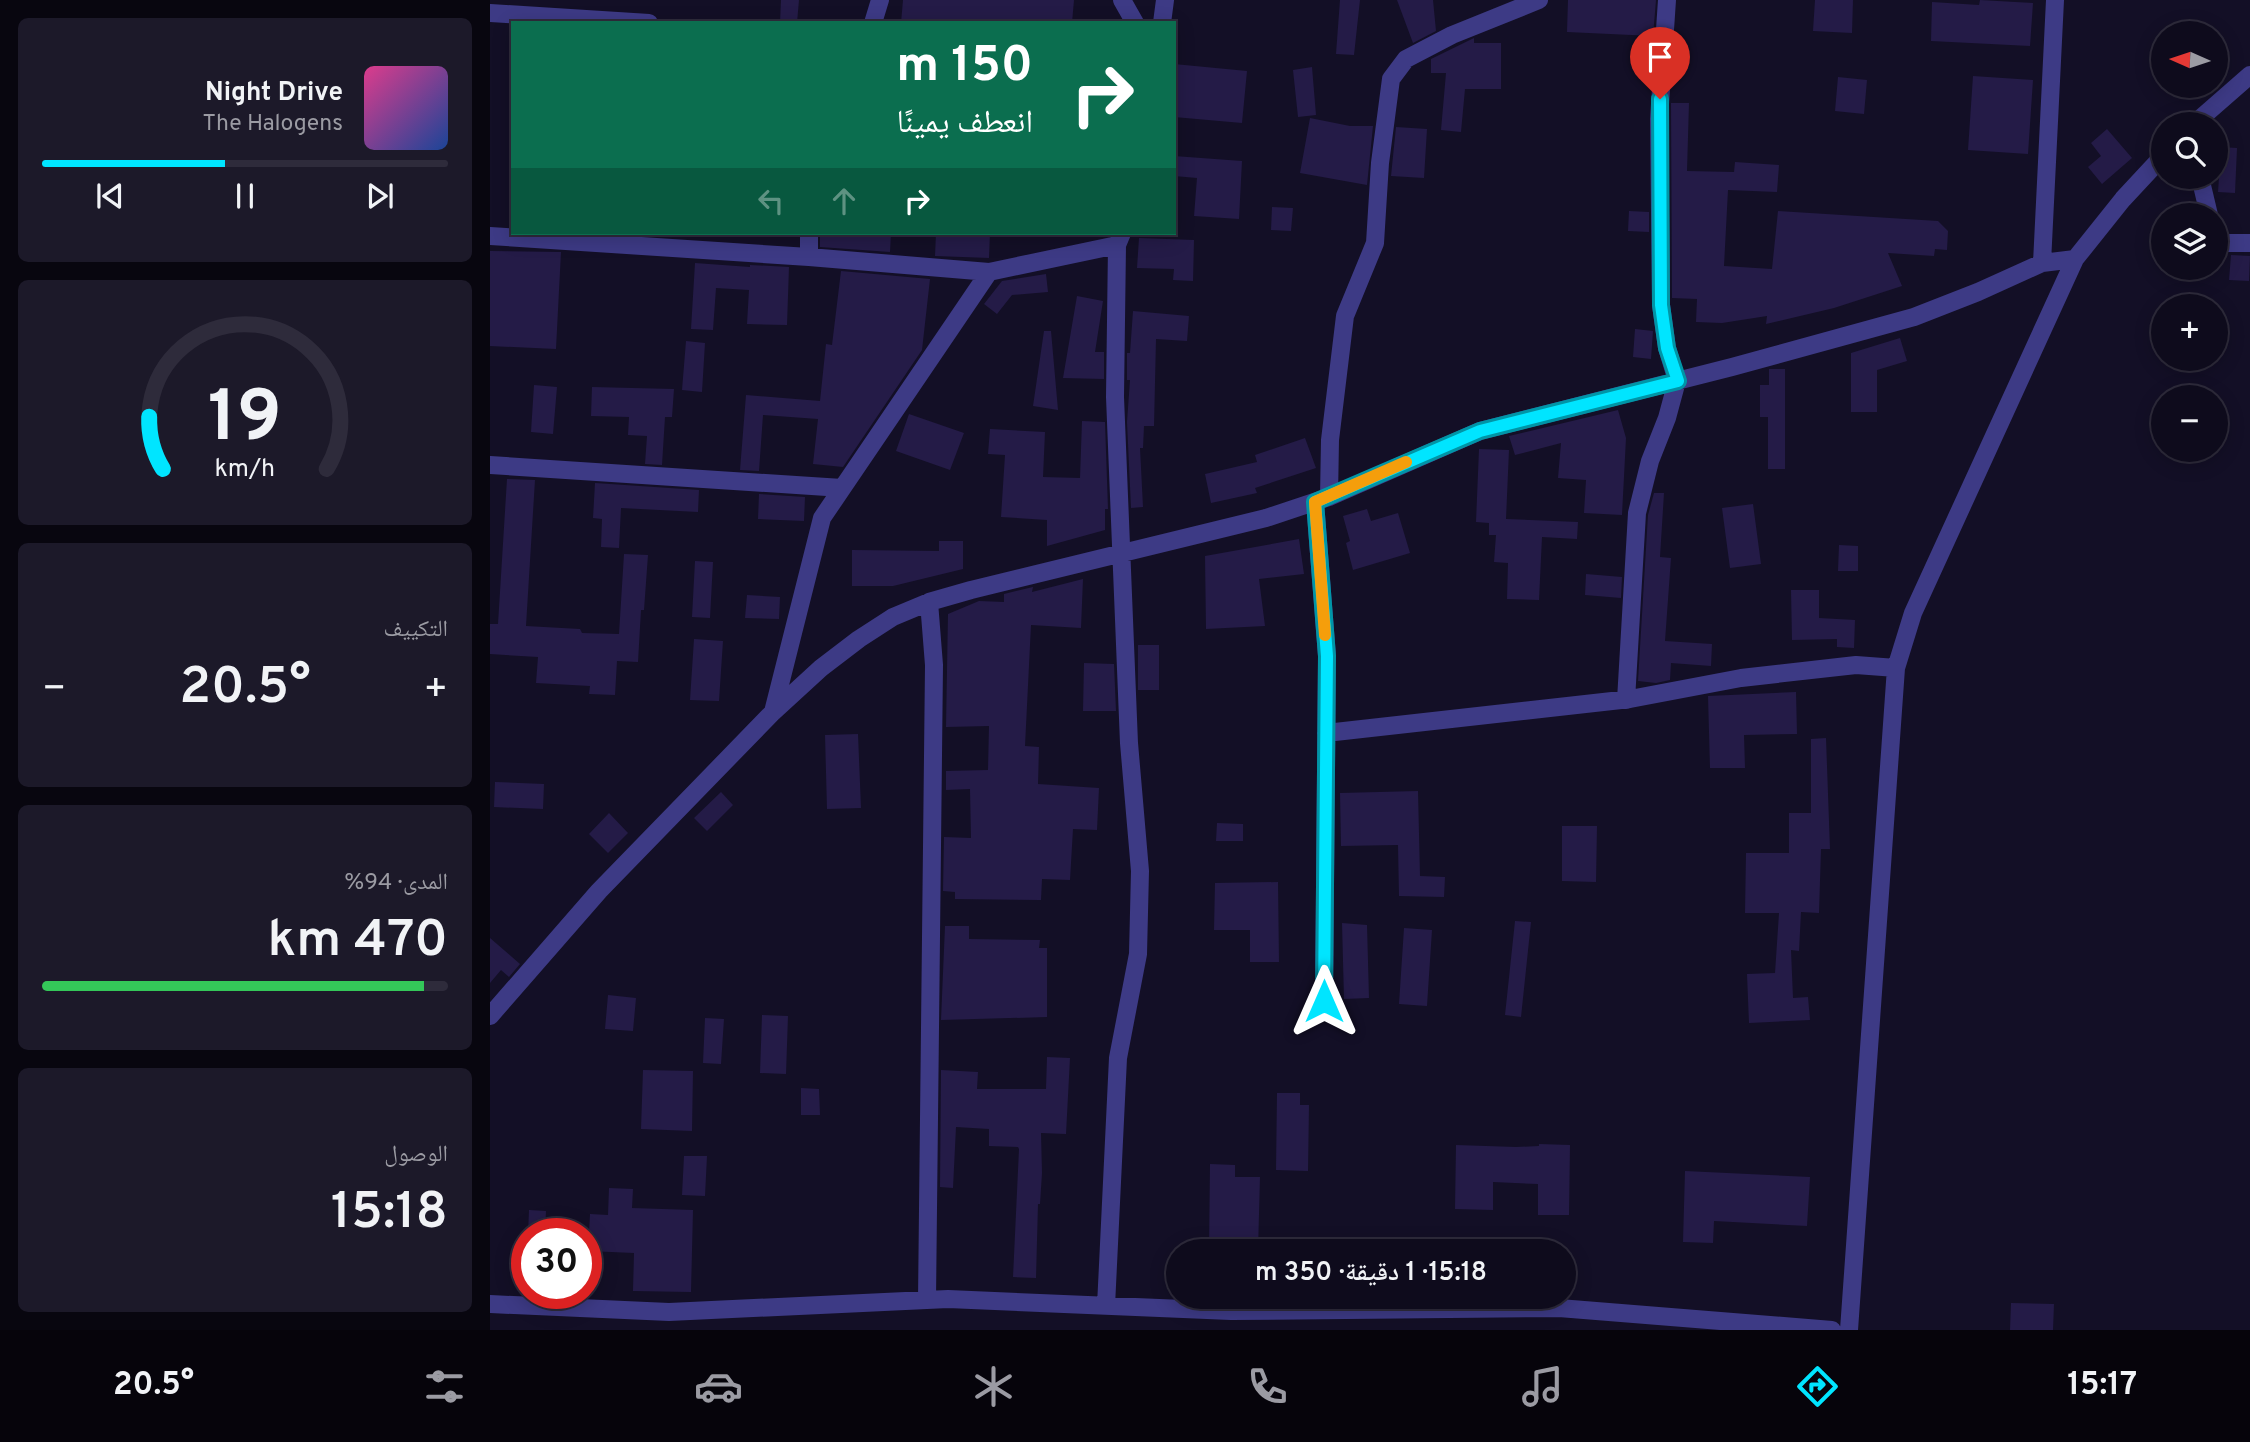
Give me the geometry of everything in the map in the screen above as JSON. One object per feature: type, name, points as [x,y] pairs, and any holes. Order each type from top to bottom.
[{"type":"street","points":[[874,21],[880,0]]},
{"type":"street","points":[[1122,0],[1134,21]]},
{"type":"street","points":[[1162,21],[1165,0]]},
{"type":"street","points":[[1324,1001],[1327,656],[1322,499],[1345,316],[1375,243],[1380,163],[1391,79],[1406,59],[1452,35],[1539,0]]},
{"type":"street","points":[[1626,700],[1637,513],[1650,461],[1678,381],[1667,348],[1661,305],[1658,119],[1667,0]]},
{"type":"street","points":[[2042,263],[2054,0]]},
{"type":"street","points":[[490,12],[620,21]]},
{"type":"street","points":[[2208,112],[2250,75]]},
{"type":"street","points":[[1849,1330],[1896,668],[1913,613],[2075,259],[2123,198],[2151,169]]},
{"type":"street","points":[[808,235],[809,257]]},
{"type":"street","points":[[490,236],[989,272],[1119,239],[1115,397],[1129,743],[1140,871],[1138,954],[1118,1058],[1106,1306]]},
{"type":"street","points":[[2228,243],[2250,243]]},
{"type":"street","points":[[490,1016],[599,891],[773,712],[821,668],[893,617],[929,602],[1266,518],[1322,499],[1480,431],[1914,317],[2042,263],[2075,259]]},
{"type":"street","points":[[773,712],[822,518],[989,272]]},
{"type":"street","points":[[490,465],[842,488]]},
{"type":"street","points":[[926,1300],[934,665],[929,602]]},
{"type":"street","points":[[1326,733],[1626,700],[1741,678],[1856,665],[1896,668]]},
{"type":"street","points":[[490,1304],[668,1312],[926,1300],[1231,1311],[1559,1308],[1832,1330]]},
{"type":"building","points":[[781,0],[799,0],[797,21],[780,21]]},
{"type":"building","points":[[903,0],[1074,0],[1072,21],[901,21]]},
{"type":"building","points":[[1340,0],[1360,0],[1354,55],[1336,54]]},
{"type":"building","points":[[1397,0],[1433,0],[1436,31],[1413,43]]},
{"type":"building","points":[[1568,0],[1656,0],[1653,36],[1567,32]]},
{"type":"building","points":[[1815,0],[1853,0],[1852,33],[1813,31]]},
{"type":"building","points":[[1980,0],[2033,3],[2030,46],[1931,41],[1932,2],[1979,5]]},
{"type":"building","points":[[1474,38],[1474,43],[1501,43],[1501,89],[1465,89],[1461,132],[1441,130],[1446,73],[1431,73],[1431,59]]},
{"type":"building","points":[[1176,64],[1247,71],[1242,123],[1176,117]]},
{"type":"building","points":[[1312,67],[1316,115],[1298,117],[1293,70]]},
{"type":"building","points":[[1973,76],[2033,80],[2028,154],[1968,150]]},
{"type":"building","points":[[1838,77],[1867,80],[1864,114],[1835,111]]},
{"type":"building","points":[[1671,103],[1689,103],[1687,171],[1734,172],[1735,162],[1779,165],[1777,192],[1728,190],[1724,266],[1772,269],[1778,211],[1938,221],[1948,231],[1947,250],[1935,249],[1934,256],[1888,253],[1902,286],[1834,308],[1766,324],[1767,316],[1722,323],[1696,322],[1697,299],[1672,298]]},
{"type":"building","points":[[1310,118],[1350,126],[1373,126],[1367,185],[1300,173]]},
{"type":"building","points":[[1396,127],[1427,129],[1424,178],[1391,176]]},
{"type":"building","points":[[2107,129],[2132,158],[2102,184],[2088,167],[2101,156],[2091,143]]},
{"type":"building","points":[[2228,147],[2237,148],[2235,193],[2218,192],[2218,189],[2228,189]]},
{"type":"building","points":[[1176,156],[1242,161],[1239,219],[1194,216],[1197,178],[1176,176]]},
{"type":"building","points":[[1272,207],[1293,208],[1291,231],[1271,230]]},
{"type":"building","points":[[1629,211],[1649,212],[1649,232],[1628,231]]},
{"type":"building","points":[[820,235],[891,235],[890,252],[820,247]]},
{"type":"building","points":[[936,235],[990,235],[989,258],[935,256]]},
{"type":"building","points":[[1139,238],[1194,240],[1193,281],[1173,280],[1174,269],[1137,268]]},
{"type":"building","points":[[490,251],[561,252],[556,349],[490,346]]},
{"type":"building","points":[[2231,255],[2250,256],[2249,281],[2229,280]]},
{"type":"building","points":[[695,263],[789,267],[787,325],[747,324],[749,290],[716,288],[713,330],[691,329]]},
{"type":"building","points":[[841,271],[930,279],[922,350],[843,467],[813,464],[818,419],[763,415],[759,471],[740,470],[746,395],[820,401],[826,344],[832,345]]},
{"type":"building","points":[[1046,274],[1048,292],[1012,295],[997,314],[984,304],[1002,281]]},
{"type":"building","points":[[1077,296],[1103,301],[1095,352],[1104,352],[1104,379],[1063,378]]},
{"type":"building","points":[[1133,311],[1189,316],[1187,341],[1156,339],[1154,426],[1144,426],[1143,448],[1140,448],[1143,507],[1131,508],[1127,422],[1130,380],[1127,380],[1127,353],[1130,353]]},
{"type":"building","points":[[1635,329],[1653,331],[1651,359],[1633,357]]},
{"type":"building","points":[[1044,331],[1051,331],[1058,410],[1033,406]]},
{"type":"building","points":[[1900,338],[1907,361],[1877,370],[1877,412],[1851,412],[1851,353]]},
{"type":"building","points":[[686,341],[705,343],[702,392],[682,390]]},
{"type":"building","points":[[1769,369],[1785,369],[1785,469],[1768,469],[1768,417],[1760,417],[1760,385],[1769,385]]},
{"type":"building","points":[[534,385],[557,387],[553,434],[531,432]]},
{"type":"building","points":[[592,387],[674,389],[672,417],[665,417],[662,465],[645,464],[647,436],[628,435],[629,417],[591,416]]},
{"type":"building","points":[[1618,410],[1626,438],[1622,515],[1584,513],[1586,480],[1558,478],[1561,443],[1515,455],[1509,436]]},
{"type":"building","points":[[909,414],[964,433],[950,470],[896,451]]},
{"type":"building","points":[[1082,421],[1105,422],[1108,509],[1105,509],[1105,530],[1047,546],[1047,520],[1001,517],[1005,455],[988,454],[990,429],[1045,432],[1043,477],[1080,478]]},
{"type":"building","points":[[1305,438],[1316,468],[1255,488],[1257,493],[1211,503],[1205,474],[1257,462],[1255,455]]},
{"type":"building","points":[[1479,449],[1509,450],[1506,519],[1578,522],[1577,539],[1542,537],[1539,600],[1507,599],[1508,563],[1494,562],[1496,535],[1489,535],[1489,523],[1476,522]]},
{"type":"building","points":[[507,479],[535,480],[526,626],[580,629],[582,633],[619,634],[624,554],[648,555],[638,662],[617,661],[615,695],[589,694],[590,686],[536,683],[538,657],[490,654],[490,624],[498,624]]},
{"type":"building","points":[[595,483],[699,490],[698,512],[621,508],[619,548],[601,547],[602,519],[593,518]]},
{"type":"building","points":[[1654,493],[1664,493],[1660,557],[1671,558],[1665,641],[1712,644],[1711,666],[1671,663],[1670,680],[1656,683],[1638,681],[1648,515]]},
{"type":"building","points":[[759,494],[805,497],[804,521],[758,519]]},
{"type":"building","points":[[1753,504],[1761,564],[1730,568],[1722,508]]},
{"type":"building","points":[[1367,509],[1371,521],[1398,513],[1410,553],[1353,570],[1346,543],[1350,541],[1343,516]]},
{"type":"building","points":[[1299,539],[1304,574],[1259,579],[1265,626],[1206,629],[1205,556]]},
{"type":"building","points":[[939,541],[963,541],[963,569],[893,586],[852,586],[852,550],[939,551]]},
{"type":"building","points":[[1839,545],[1858,546],[1858,571],[1838,571]]},
{"type":"building","points":[[695,561],[713,562],[710,618],[692,617]]},
{"type":"building","points":[[1586,574],[1622,577],[1621,598],[1585,595]]},
{"type":"building","points":[[1083,579],[1081,628],[1031,625],[1025,746],[1039,747],[1038,784],[1099,788],[1097,830],[1073,829],[1070,880],[1042,879],[1041,900],[955,899],[955,892],[943,891],[944,837],[971,838],[970,789],[946,790],[946,771],[988,770],[989,726],[946,727],[948,614],[979,601],[1004,602],[1004,594],[1033,587],[1032,592]]},
{"type":"building","points":[[1791,590],[1819,590],[1819,618],[1855,620],[1854,648],[1837,647],[1837,639],[1792,640]]},
{"type":"building","points":[[747,595],[780,597],[779,619],[745,618]]},
{"type":"building","points":[[694,639],[723,641],[719,701],[690,700]]},
{"type":"building","points":[[1138,645],[1159,645],[1159,690],[1138,690]]},
{"type":"building","points":[[1084,663],[1114,664],[1116,711],[1083,711]]},
{"type":"building","points":[[1796,692],[1797,734],[1744,735],[1745,768],[1710,768],[1708,696]]},
{"type":"building","points":[[858,734],[861,808],[827,809],[825,735]]},
{"type":"building","points":[[1826,738],[1830,849],[1821,849],[1819,913],[1801,912],[1799,951],[1791,950],[1793,998],[1808,997],[1810,1020],[1749,1023],[1747,974],[1775,973],[1779,913],[1745,913],[1746,853],[1789,853],[1789,813],[1811,813],[1811,739]]},
{"type":"building","points":[[495,782],[544,784],[543,809],[494,807]]},
{"type":"building","points":[[1418,791],[1420,876],[1445,877],[1444,897],[1399,896],[1398,845],[1341,846],[1340,793]]},
{"type":"building","points":[[721,792],[733,805],[707,831],[694,818]]},
{"type":"building","points":[[609,813],[628,833],[608,853],[589,834]]},
{"type":"building","points":[[1217,823],[1243,824],[1243,841],[1216,841]]},
{"type":"building","points":[[1562,826],[1597,826],[1596,882],[1562,881]]},
{"type":"building","points":[[1278,882],[1279,962],[1250,962],[1250,930],[1214,930],[1215,883]]},
{"type":"building","points":[[1515,921],[1531,922],[1521,1017],[1505,1015]]},
{"type":"building","points":[[1342,923],[1367,925],[1369,998],[1344,999]]},
{"type":"building","points":[[945,926],[969,926],[969,939],[1040,940],[1039,948],[1047,948],[1047,1017],[941,1020]]},
{"type":"building","points":[[1404,928],[1432,930],[1427,1006],[1399,1004]]},
{"type":"building","points":[[490,938],[520,964],[509,977],[501,970],[490,983]]},
{"type":"building","points":[[608,995],[636,998],[633,1031],[605,1029]]},
{"type":"building","points":[[762,1015],[788,1016],[786,1074],[760,1073]]},
{"type":"building","points":[[705,1018],[724,1019],[721,1064],[703,1063]]},
{"type":"building","points":[[1047,1057],[1070,1058],[1066,1134],[1041,1133],[1042,1173],[1038,1204],[1036,1278],[1013,1277],[1019,1149],[989,1146],[989,1129],[956,1127],[953,1188],[940,1187],[941,1070],[978,1072],[977,1089],[1046,1089]]},
{"type":"building","points":[[643,1070],[693,1071],[692,1131],[641,1129]]},
{"type":"building","points":[[801,1088],[819,1089],[820,1115],[801,1115]]},
{"type":"building","points":[[1277,1093],[1300,1093],[1300,1105],[1309,1105],[1308,1171],[1276,1170]]},
{"type":"building","points":[[1539,1144],[1570,1145],[1569,1215],[1538,1215],[1538,1184],[1493,1182],[1493,1210],[1455,1209],[1456,1145],[1516,1147]]},
{"type":"building","points":[[684,1156],[707,1156],[705,1196],[682,1195]]},
{"type":"building","points":[[1210,1164],[1235,1165],[1235,1177],[1260,1177],[1258,1239],[1209,1239]]},
{"type":"building","points":[[1685,1171],[1810,1177],[1807,1226],[1714,1221],[1713,1243],[1683,1242]]},
{"type":"building","points":[[609,1188],[633,1189],[632,1208],[693,1210],[691,1292],[633,1291],[634,1253],[602,1252],[602,1218],[590,1218],[590,1214],[608,1215]]},
{"type":"building","points":[[529,1210],[546,1211],[546,1218],[529,1218]]},
{"type":"building","points":[[2011,1303],[2054,1304],[2053,1330],[2010,1330]]},
{"type":"slow traffic","points":[[1325,635],[1315,502],[1406,462]]},
{"type":"route","points":[[1324,1001],[1327,656],[1315,502],[1480,431],[1678,381],[1667,348],[1661,305],[1660,99]]}]
